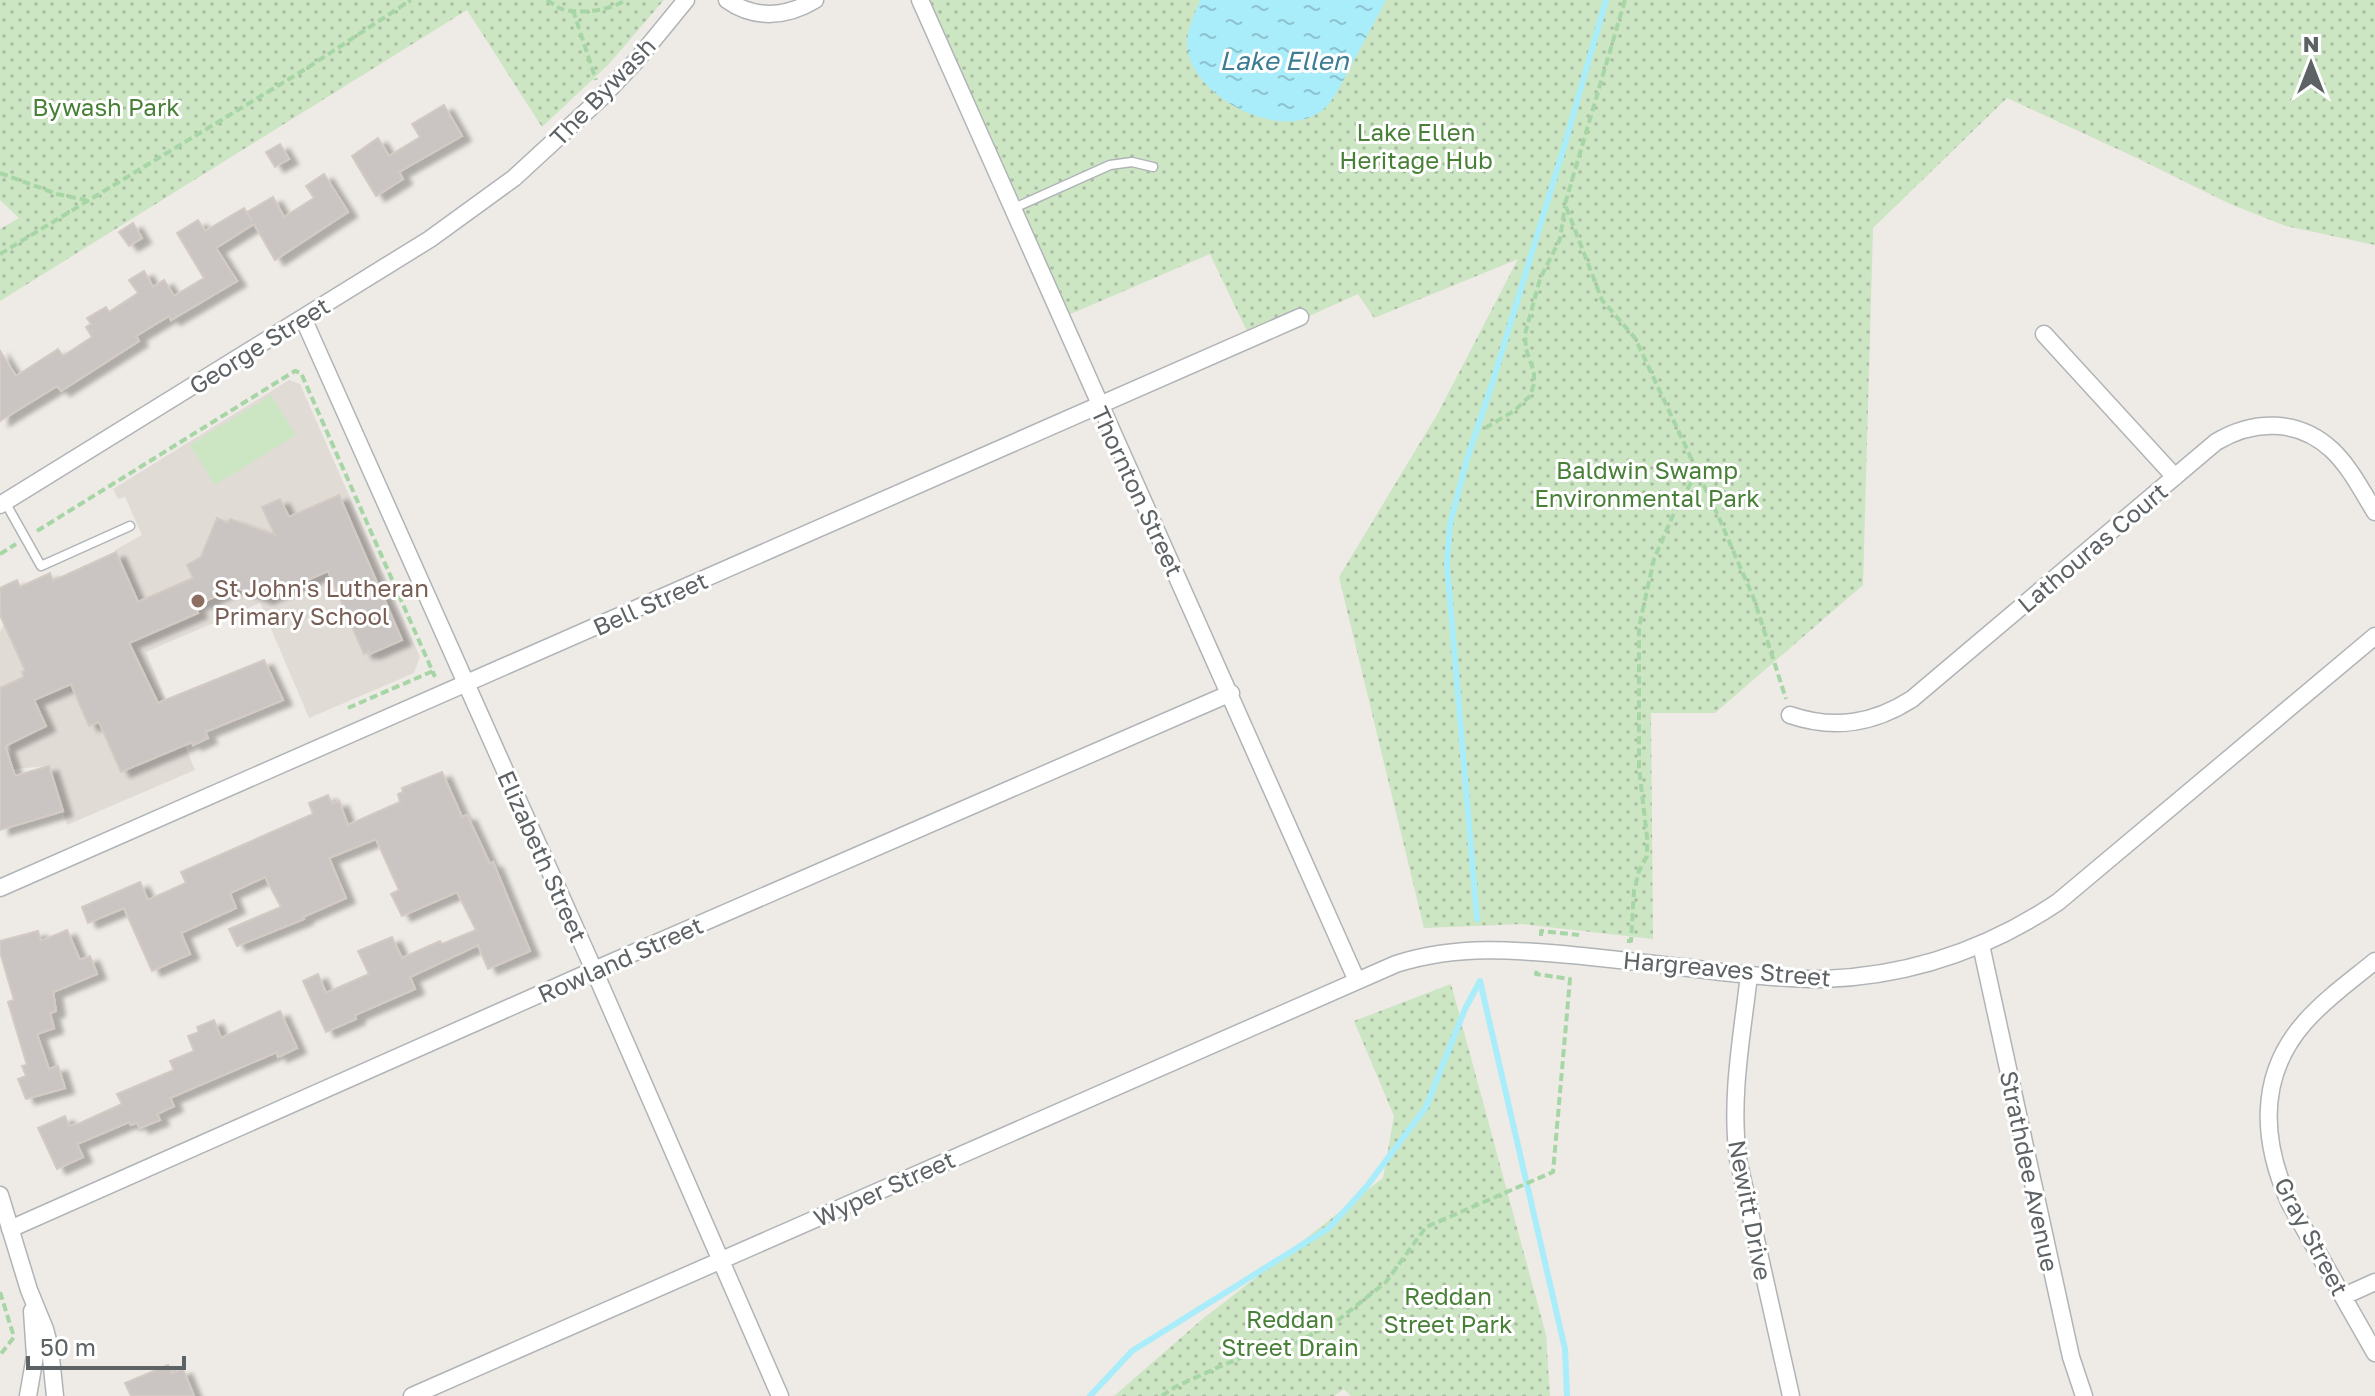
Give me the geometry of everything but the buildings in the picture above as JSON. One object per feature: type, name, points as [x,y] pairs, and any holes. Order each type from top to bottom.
[{"type":"street","name":"The Bywash","points":[[514,178],[602,97],[686,0]]},
{"type":"street","points":[[727,0],[747,10],[779,14],[815,0]]},
{"type":"street","name":"Thornton Street","points":[[920,0],[1357,981]]},
{"type":"street","name":"George Street","points":[[3,504],[430,239],[514,178]]},
{"type":"street","name":"Bell Street","points":[[0,888],[1300,317]]},
{"type":"street","name":"Elizabeth Street","points":[[303,318],[780,1396]]},
{"type":"street","points":[[2044,334],[2175,477]]},
{"type":"street","name":"Lathouras Court","points":[[1790,715],[1810,722],[1855,723],[1895,710],[1912,699],[2216,442],[2248,427],[2281,425],[2319,439],[2349,471],[2375,512]]},
{"type":"street","name":"Hargreaves Street","points":[[1357,981],[1396,964],[1431,954],[1484,949],[1749,975],[1824,979],[1866,976],[1913,967],[1981,945],[2023,925],[2058,902],[2375,636]]},
{"type":"street","name":"Rowland Street","points":[[10,1229],[594,970],[1231,693]]},
{"type":"street","name":"Strathdee Avenue","points":[[1981,945],[2071,1357],[2084,1396]]},
{"type":"street","name":"Gray Street","points":[[2375,961],[2305,1021],[2289,1043],[2278,1068],[2268,1112],[2268,1135],[2278,1177],[2289,1202],[2375,1353]]},
{"type":"street","name":"Newitt Drive","points":[[1749,975],[1734,1127],[1738,1159],[1791,1396]]},
{"type":"street","name":"Wyper Street","points":[[412,1396],[1357,981]]},
{"type":"street","points":[[0,1195],[29,1290],[45,1329],[55,1396]]},
{"type":"street","points":[[2344,1296],[2375,1282]]},
{"type":"street","points":[[28,1396],[35,1356],[29,1290]]},
{"type":"lane","points":[[1012,209],[1110,165],[1132,162],[1153,167]]},
{"type":"lane","points":[[3,504],[41,566],[130,526]]},
{"type":"path","points":[[0,254],[304,70],[411,0]]},
{"type":"path","points":[[547,0],[558,8],[573,10],[605,10],[625,0]]},
{"type":"path","points":[[1485,428],[1514,411],[1530,396],[1534,384],[1525,334],[1540,279],[1560,239],[1565,204],[1625,0]]},
{"type":"path","points":[[573,10],[602,97]]},
{"type":"path","points":[[0,173],[57,194],[86,200]]},
{"type":"path","points":[[1565,204],[1602,300],[1635,338],[1754,599],[1790,715]]},
{"type":"path","points":[[0,554],[295,371],[301,373],[434,674],[348,708]]},
{"type":"path","points":[[1616,940],[1631,941],[1634,891],[1647,856],[1639,768],[1639,627],[1654,559],[1697,471]]},
{"type":"path","points":[[1541,939],[1541,931],[1586,936]]},
{"type":"path","points":[[1162,1396],[1175,1387],[1251,1354],[1292,1345],[1337,1321],[1386,1282],[1426,1227],[1553,1172],[1570,979],[1536,974],[1537,967]]},
{"type":"path","points":[[0,1292],[14,1337],[0,1355]]},
{"type":"shaded area","name":"St John's Lutheran Primary School","points":[[289,380],[300,384],[420,657],[414,673],[309,718],[260,603],[146,652],[195,770],[67,825],[49,766],[13,769],[0,728],[0,632],[4,624],[0,588],[17,580],[23,593],[116,552],[142,535],[125,497],[118,499],[113,489]]},
{"type":"green space","name":"Bywash Park","points":[[0,0],[664,0],[608,65],[542,127],[467,10],[0,301],[0,229],[19,218],[0,200]]},
{"type":"green space","name":"Baldwin Swamp Environmental Park","points":[[918,0],[2375,0],[2375,245],[2286,226],[2230,204],[2007,98],[1873,228],[1863,585],[1715,713],[1651,713],[1653,939],[1522,924],[1424,928],[1339,577],[1438,413],[1518,259],[1374,318],[1358,294],[1252,342],[1210,254],[1059,319]]},
{"type":"green space","points":[[271,395],[296,435],[215,485],[190,445]]},
{"type":"green space","name":"Reddan Street Park","points":[[1451,984],[1546,1335],[1550,1396],[1351,1396],[1344,1389],[1334,1396],[1114,1396],[1199,1322],[1383,1178],[1394,1116],[1354,1021]]},
{"type":"water","name":"Lake Ellen","points":[[1200,0],[1386,0],[1330,103],[1309,118],[1290,121],[1268,119],[1246,112],[1226,101],[1195,71],[1188,53],[1187,39]]},
{"type":"waterway","points":[[1477,919],[1447,565],[1450,524],[1606,0]]},
{"type":"waterway","points":[[1480,981],[1565,1349],[1567,1396]]},
{"type":"waterway","points":[[1090,1396],[1132,1351],[1329,1228],[1367,1186],[1426,1107],[1465,1009],[1480,981]]},
{"type":"place","name":"St John's Lutheran Primary School","points":[[198,601]]},
{"type":"park label","name":"Lake Ellen Heritage Hub","points":[[1416,145]]},
{"type":"park label","name":"Reddan Street Drain","points":[[1290,1332]]}]
